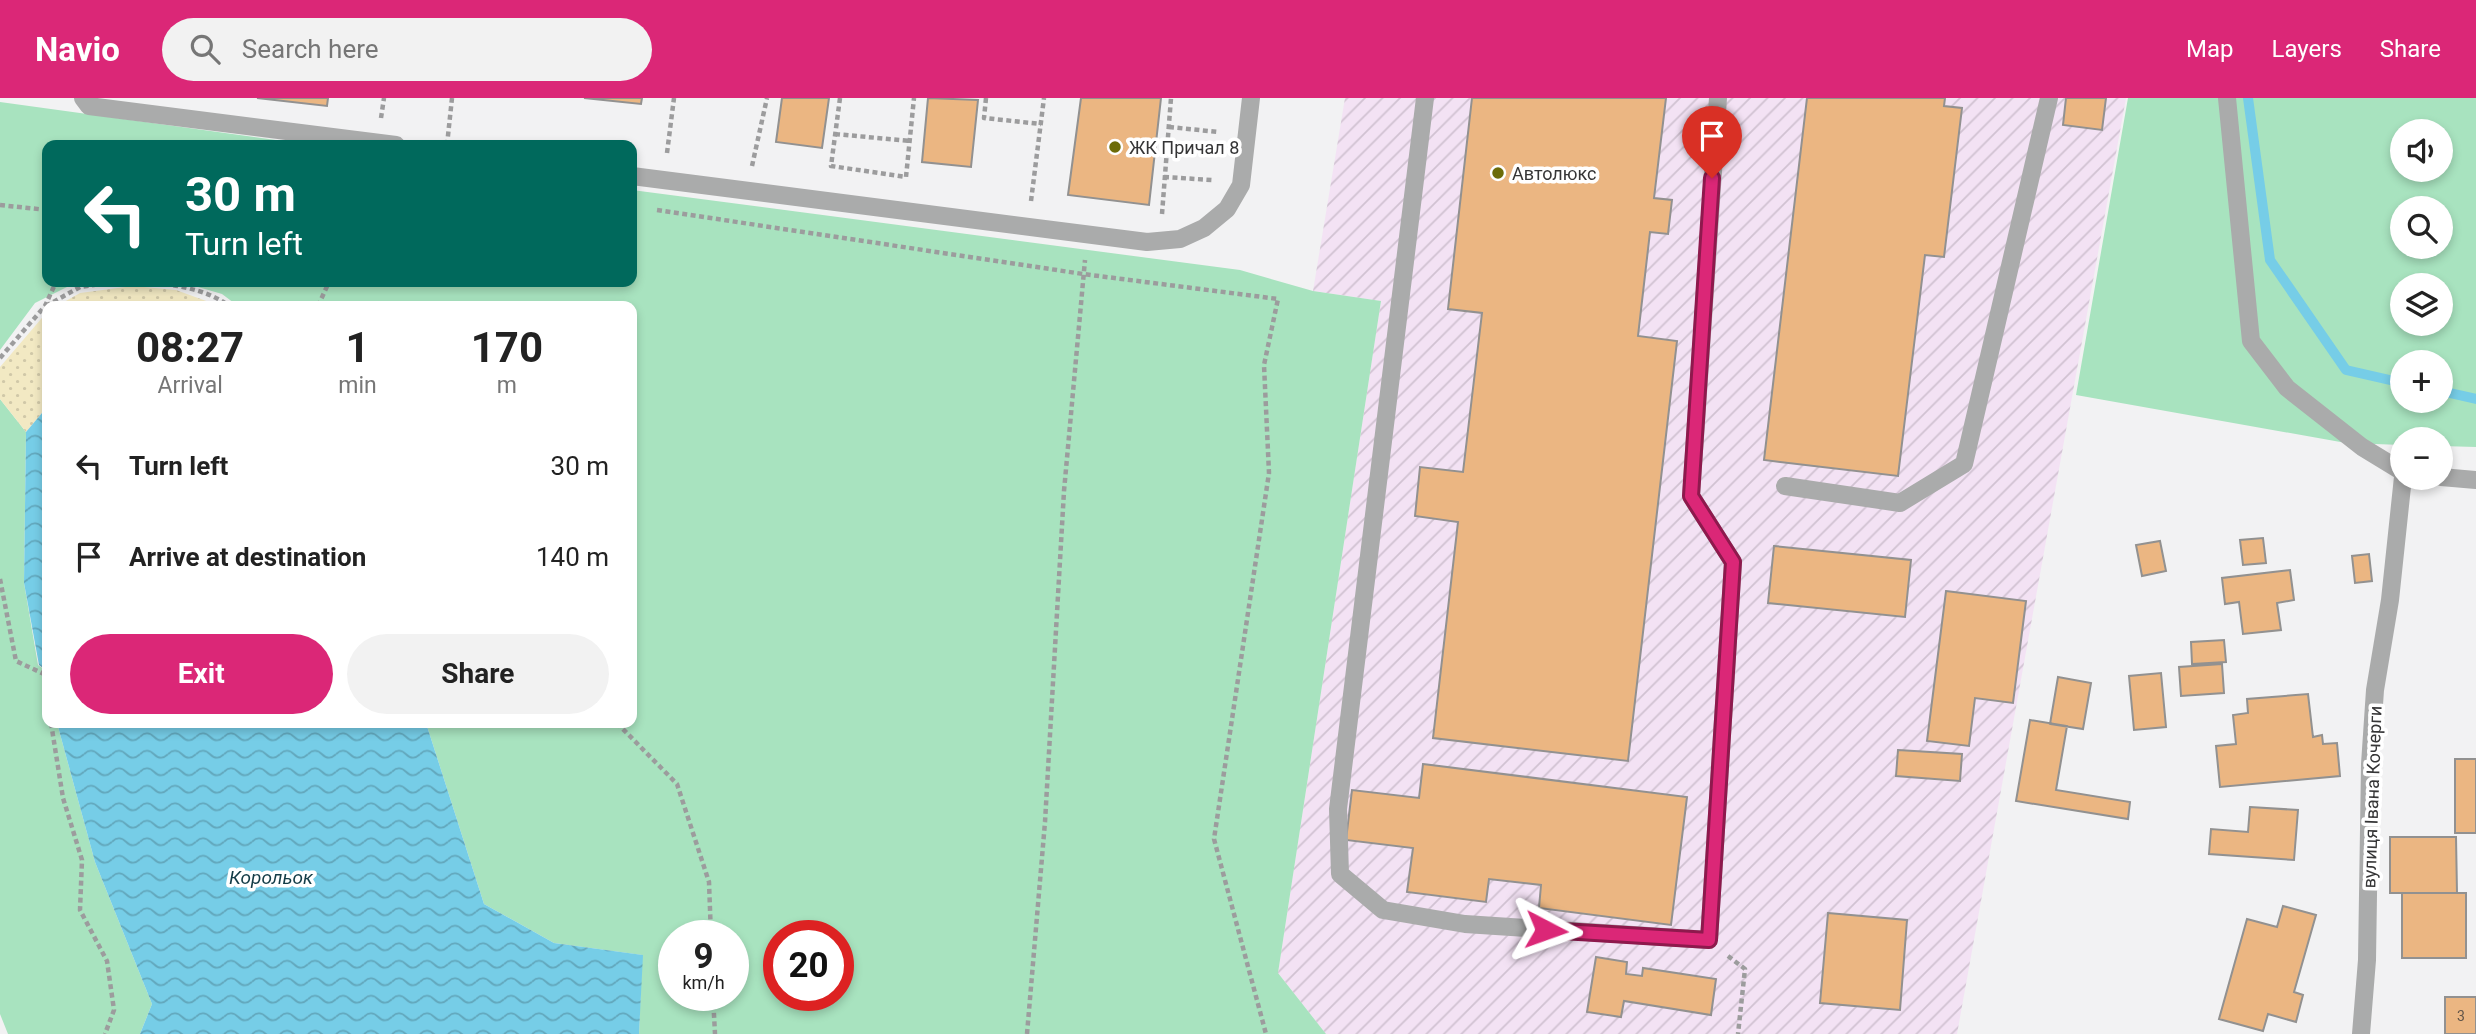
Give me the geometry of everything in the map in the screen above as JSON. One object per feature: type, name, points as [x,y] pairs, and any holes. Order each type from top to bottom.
[{"type":"street","points":[[83,98],[89,106],[357,140]]},
{"type":"street","points":[[637,177],[1147,242],[1180,239],[1204,228],[1227,209],[1241,185],[1251,98]]},
{"type":"street","points":[[1425,98],[1338,809],[1340,874],[1383,910],[1465,924],[1709,940],[1733,562],[1691,496],[1718,98]]},
{"type":"street","points":[[1785,486],[1900,503],[1964,464],[2049,98]]},
{"type":"street","points":[[2227,98],[2251,341],[2287,388],[2362,447],[2390,464]]},
{"type":"street","points":[[2453,478],[2476,480]]},
{"type":"street","name":"вулиця Івана Кочерги","points":[[2361,1034],[2367,960],[2370,764],[2375,690],[2390,600],[2402,490]]},
{"type":"path","points":[[448,140],[452,98]]},
{"type":"path","points":[[667,154],[674,98]]},
{"type":"path","points":[[747,190],[767,98]]},
{"type":"path","points":[[840,98],[831,166],[906,177],[915,98]]},
{"type":"path","points":[[986,98],[984,118],[1041,124]]},
{"type":"path","points":[[1031,204],[1044,98]]},
{"type":"path","points":[[1161,222],[1171,98]]},
{"type":"path","points":[[1169,127],[1219,132]]},
{"type":"path","points":[[835,134],[910,141]]},
{"type":"path","points":[[1164,177],[1213,180]]},
{"type":"path","points":[[0,205],[42,210]]},
{"type":"path","points":[[645,208],[1083,274],[1278,299],[1264,365],[1269,473],[1214,839],[1266,1034]]},
{"type":"path","points":[[1027,1034],[1045,822],[1064,491],[1087,234]]},
{"type":"path","points":[[54,301],[80,287]]},
{"type":"path","points":[[182,287],[222,301]]},
{"type":"path","points":[[0,358],[42,309]]},
{"type":"path","points":[[0,345],[6,349]]},
{"type":"path","points":[[0,579],[16,661],[42,673]]},
{"type":"path","points":[[52,728],[63,798],[82,860],[80,910],[107,961],[114,1010],[106,1033]]},
{"type":"path","points":[[622,728],[677,784],[709,882],[710,920]]},
{"type":"path","points":[[1709,940],[1745,969],[1738,1034]]},
{"type":"path","points":[[714,1011],[715,1034]]},
{"type":"shaded area","points":[[1345,98],[2126,98],[1957,1034],[1326,1034],[1278,973],[1381,301],[1313,291]]},
{"type":"green space","points":[[2128,98],[2476,98],[2476,447],[2453,446],[2453,427],[2390,427],[2390,445],[2346,443],[2076,395]]},
{"type":"green space","points":[[0,102],[276,140],[42,140],[42,287],[67,287],[35,303],[0,350]]},
{"type":"green space","points":[[637,191],[1240,270],[1313,291],[1381,301],[1278,973],[1326,1034],[639,1034],[642,955],[554,943],[484,904],[428,728],[637,728],[637,301],[231,301],[222,294],[198,287],[637,287]]},
{"type":"green space","points":[[0,399],[26,432],[24,583],[38,665],[42,668],[42,728],[58,728],[95,862],[152,1004],[140,1034],[8,1034],[0,1014]]},
{"type":"sand","points":[[144,287],[176,290],[206,301],[66,301],[80,293]]},
{"type":"sand","points":[[42,318],[42,413],[26,432],[0,399],[0,367]]},
{"type":"water","points":[[42,413],[42,667],[39,665],[24,583],[26,432]]},
{"type":"water","name":"Корольок","points":[[58,728],[428,728],[484,904],[554,943],[643,955],[639,1034],[140,1034],[152,1004],[95,862]]},
{"type":"building","points":[[257,98],[328,98],[327,106]]},
{"type":"building","points":[[584,98],[642,98],[641,104]]},
{"type":"building","points":[[584,98],[642,98],[641,104]]},
{"type":"building","points":[[782,98],[829,98],[822,148],[776,142]]},
{"type":"building","points":[[928,98],[978,100],[971,167],[922,162]]},
{"type":"building","name":"ЖК Причал 8","points":[[1081,98],[1161,98],[1149,205],[1068,195]]},
{"type":"building","points":[[1472,98],[1666,98],[1654,198],[1672,200],[1668,234],[1650,232],[1638,336],[1677,341],[1628,761],[1433,738],[1458,522],[1415,516],[1420,467],[1463,472],[1482,313],[1448,309]]},
{"type":"building","points":[[1807,98],[1945,98],[1944,106],[1962,108],[1944,257],[1925,255],[1898,476],[1764,460]]},
{"type":"building","points":[[2066,98],[2106,98],[2102,130],[2063,125]]},
{"type":"building","points":[[2263,538],[2266,563],[2243,565],[2240,540]]},
{"type":"building","points":[[2160,541],[2166,571],[2142,576],[2136,545]]},
{"type":"building","points":[[1774,546],[1911,560],[1905,617],[1768,603]]},
{"type":"building","points":[[2369,554],[2372,581],[2355,583],[2352,556]]},
{"type":"building","points":[[2290,570],[2294,600],[2277,603],[2281,630],[2243,634],[2239,602],[2225,604],[2222,578]]},
{"type":"building","points":[[1946,591],[2026,601],[2013,703],[1975,698],[1969,746],[1927,741]]},
{"type":"building","points":[[2224,640],[2226,662],[2192,664],[2191,642]]},
{"type":"building","points":[[2222,664],[2224,693],[2181,696],[2179,667]]},
{"type":"building","points":[[2161,673],[2166,727],[2134,730],[2129,676]]},
{"type":"building","points":[[2058,677],[2091,683],[2083,729],[2050,724]]},
{"type":"building","points":[[2308,694],[2313,737],[2322,735],[2323,744],[2337,743],[2340,776],[2220,787],[2216,746],[2236,744],[2233,715],[2248,713],[2247,699]]},
{"type":"building","points":[[2030,720],[2067,726],[2056,790],[2130,802],[2128,819],[2016,801]]},
{"type":"building","points":[[1898,750],[1962,754],[1960,781],[1896,776]]},
{"type":"building","points":[[2455,759],[2476,759],[2476,833],[2455,833]]},
{"type":"building","points":[[1423,764],[1687,797],[1671,925],[1539,908],[1541,885],[1489,879],[1486,902],[1407,892],[1413,848],[1346,840],[1352,790],[1419,798]]},
{"type":"building","points":[[2250,807],[2298,810],[2294,860],[2209,854],[2211,829],[2248,832]]},
{"type":"building","points":[[2390,837],[2456,837],[2457,893],[2390,893]]},
{"type":"building","points":[[2402,893],[2466,893],[2466,958],[2402,958]]},
{"type":"building","points":[[2283,906],[2316,915],[2294,992],[2303,995],[2296,1022],[2268,1014],[2263,1031],[2219,1019],[2247,919],[2277,927]]},
{"type":"building","points":[[1828,913],[1907,920],[1900,1010],[1820,1003]]},
{"type":"building","points":[[1596,957],[1627,962],[1626,974],[1642,976],[1643,968],[1716,979],[1711,1015],[1624,1001],[1621,1017],[1587,1012]]},
{"type":"building","points":[[2445,997],[2476,997],[2476,1034],[2445,1034]]},
{"type":"waterway","points":[[2248,98],[2270,260],[2346,370],[2390,380]]},
{"type":"waterway","points":[[2453,394],[2476,399]]},
{"type":"place","name":"ЖК Причал 8","points":[[1115,147]]},
{"type":"place","name":"Автолюкс","points":[[1498,173]]},
{"type":"route","points":[[1546,930],[1709,940],[1733,562],[1691,496],[1712,178]]}]
